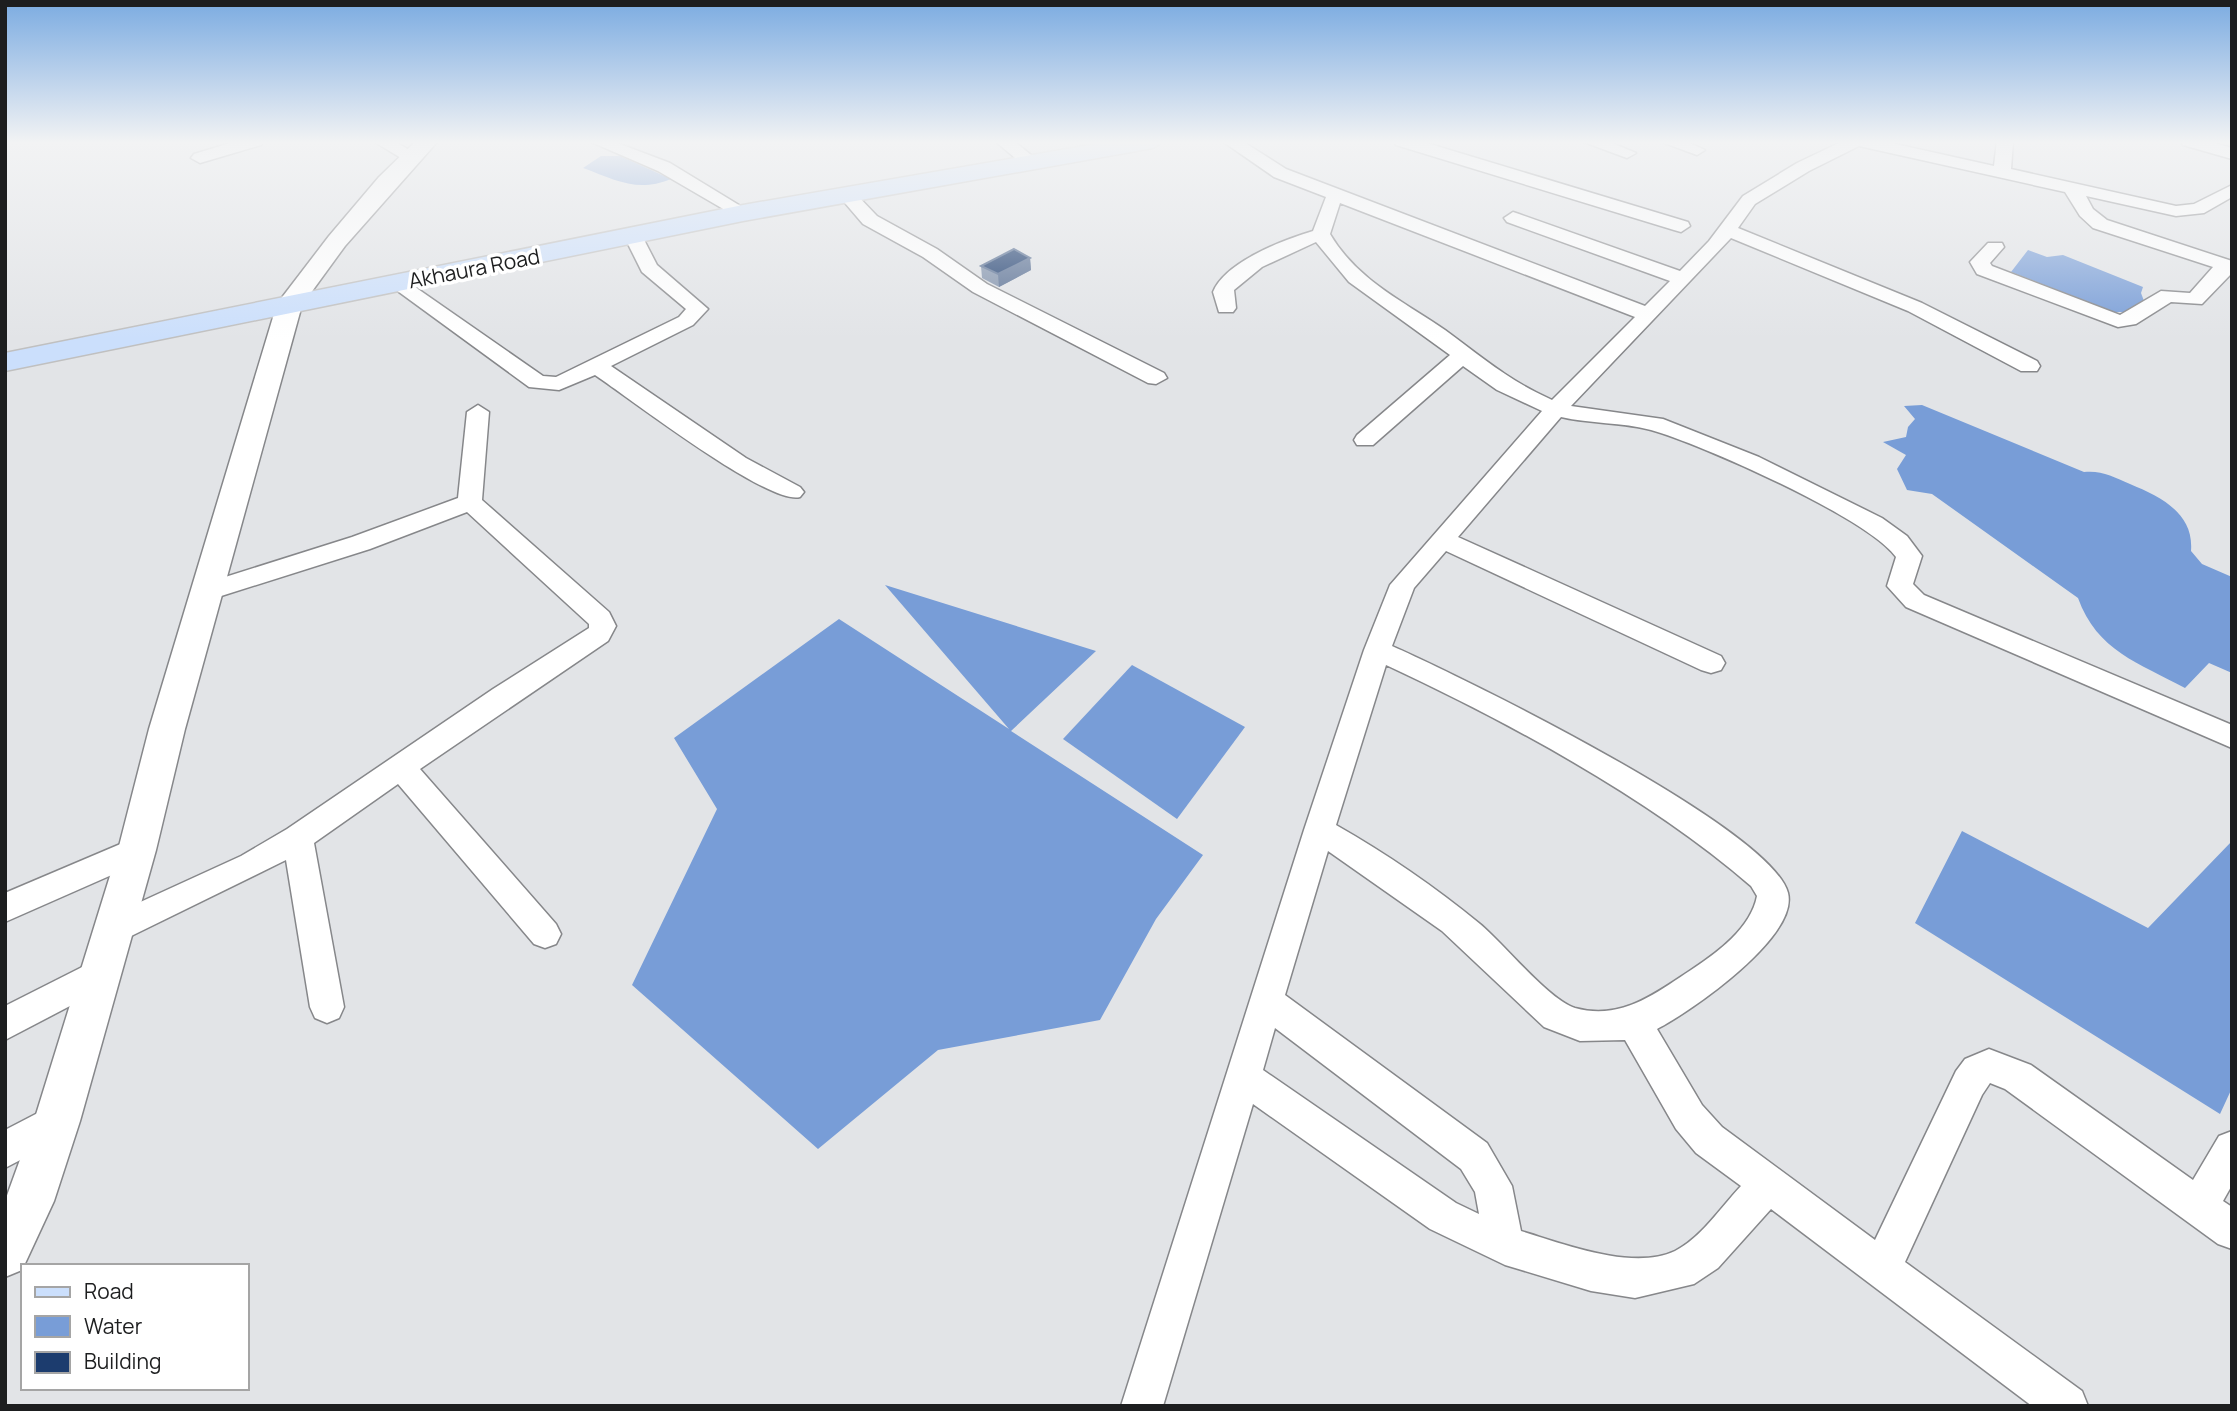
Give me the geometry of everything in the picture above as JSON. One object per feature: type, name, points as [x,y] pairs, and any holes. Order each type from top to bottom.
[{"type":"main road","name":"Akhaura Road","points":[[5,362],[781,207]]},
{"type":"street","points":[[5,1253],[30,1201],[57,1121],[138,850],[167,729],[290,304],[337,241],[368,207]]},
{"type":"street","points":[[732,207],[743,213]]},
{"type":"street","points":[[858,207],[870,220],[930,253],[979,288],[1156,378]]},
{"type":"street","points":[[1329,207],[1321,234],[1330,252],[1347,271],[1491,376],[1556,409],[1639,421],[1680,432],[1820,496],[1870,521],[1903,543],[1909,556],[1900,586],[1915,601],[2232,737]]},
{"type":"street","points":[[1367,207],[1649,315]]},
{"type":"street","points":[[1618,207],[1681,226]]},
{"type":"street","points":[[1142,1406],[1377,650],[1403,585],[1556,409],[1684,279],[1744,207]]},
{"type":"street","points":[[1995,247],[1980,262],[1984,270],[2118,321],[2129,320],[2168,295],[2195,300],[2229,266],[2101,224],[2083,207]]},
{"type":"street","points":[[2153,207],[2182,212],[2202,207]]},
{"type":"street","points":[[1513,218],[1684,279]]},
{"type":"street","points":[[1727,230],[1915,307],[2029,366]]},
{"type":"street","points":[[1226,308],[1223,296],[1225,288],[1237,275],[1286,245],[1321,234]]},
{"type":"street","points":[[398,284],[537,382],[559,384],[598,367],[686,321],[698,309],[649,268],[633,236]]},
{"type":"street","points":[[1365,440],[1463,355]]},
{"type":"street","points":[[598,367],[738,463],[792,492]]},
{"type":"street","points":[[470,502],[478,411]]},
{"type":"street","points":[[208,591],[338,550],[470,502]]},
{"type":"street","points":[[112,930],[252,865],[298,838],[503,696],[591,641],[603,626],[590,610],[470,502]]},
{"type":"street","points":[[1441,539],[1711,663]]},
{"type":"street","points":[[1320,830],[1434,905],[1558,1018],[1587,1025],[1634,1023],[1721,970],[1765,919],[1770,905],[1773,895],[1767,880],[1731,848],[1657,800],[1468,693],[1377,650]]},
{"type":"street","points":[[402,768],[545,934]]},
{"type":"street","points":[[298,838],[327,1007]]},
{"type":"street","points":[[5,908],[138,850]]},
{"type":"street","points":[[5,1024],[100,973]]},
{"type":"street","points":[[1266,1002],[1474,1156],[1493,1186],[1505,1246]]},
{"type":"street","points":[[1634,1023],[1689,1117],[1709,1140],[2067,1406]]},
{"type":"street","points":[[1882,1269],[1969,1083],[1977,1071],[1989,1066],[2001,1068],[2038,1089],[2232,1230]]},
{"type":"street","points":[[1245,1078],[1443,1216],[1505,1246],[1591,1272],[1635,1278],[1660,1276],[1680,1270],[1704,1254],[1768,1185]]},
{"type":"street","points":[[5,1150],[57,1121]]},
{"type":"street","points":[[2199,1206],[2232,1149]]},
{"type":"water","points":[[2028,250],[2047,257],[2063,255],[2143,287],[2141,293],[2144,301],[2138,312],[2112,312],[2011,272]]},
{"type":"water","points":[[1922,405],[2084,472],[2113,477],[2153,495],[2173,508],[2187,526],[2191,551],[2202,564],[2232,577],[2232,673],[2209,663],[2185,688],[2136,663],[2096,631],[2078,598],[1932,494],[1907,490],[1897,469],[1906,455],[1883,442],[1906,437],[1908,427],[1915,419],[1904,406]]},
{"type":"water","points":[[885,585],[1096,651],[1011,731],[1203,855],[1156,919],[1100,1020],[938,1050],[818,1149],[632,985],[717,809],[674,738],[839,619],[1009,729]]},
{"type":"water","points":[[1132,665],[1245,727],[1177,819],[1063,739]]},
{"type":"water","points":[[1962,831],[2148,928],[2232,841],[2232,1088],[2220,1114],[1915,923]]},
{"type":"building","points":[[1014,249],[1030,258],[998,274],[981,266]]}]
